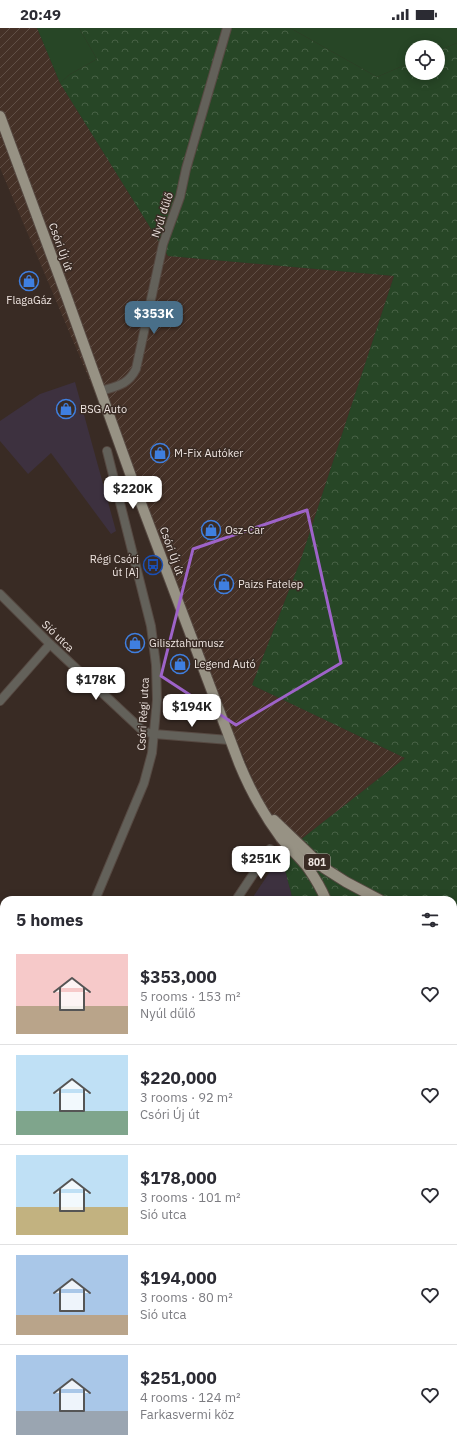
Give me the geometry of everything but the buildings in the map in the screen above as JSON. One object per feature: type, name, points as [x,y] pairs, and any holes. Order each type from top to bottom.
[{"type":"main road","name":"Csóri Új út","points":[[0,116],[229,740],[245,778],[263,811]]},
{"type":"main road","name":"801","points":[[263,811],[282,839],[307,867],[317,881],[324,896]]},
{"type":"main road","name":"801","points":[[263,811],[324,868],[372,896]]},
{"type":"street","name":"Nyúl dűlő","points":[[101,391],[126,382],[132,377],[136,369],[164,244],[180,197],[186,169],[227,28]]},
{"type":"street","name":"Csóri Régi utca","points":[[97,896],[144,783],[152,754],[157,683],[154,640],[139,574],[107,451]]},
{"type":"street","name":"Sió utca","points":[[0,594],[50,644],[143,731],[154,734],[229,740]]},
{"type":"street","points":[[0,701],[50,644]]},
{"type":"street","points":[[239,896],[270,848]]},
{"type":"highlighted area","points":[[307,510],[341,663],[236,725],[161,676],[193,549]]},
{"type":"shaded area","points":[[0,28],[37,28],[60,83],[168,256],[394,276],[300,562],[252,685],[405,758],[281,855],[255,785],[90,381],[0,168]]},
{"type":"shaded area","points":[[75,382],[116,531],[111,534],[51,453],[28,474],[0,441],[0,421],[40,394]]},
{"type":"shaded area","points":[[281,855],[292,896],[254,896]]},
{"type":"green space","points":[[37,28],[79,28],[97,59],[69,75],[60,83]]},
{"type":"green space","points":[[79,28],[290,28],[377,77],[405,65],[405,80],[445,80],[445,48],[457,43],[457,896],[292,896],[281,855],[405,758],[252,685],[300,562],[394,276],[168,256],[60,83],[69,75],[97,59]]},
{"type":"green space","points":[[290,28],[457,28],[457,43],[445,48],[445,40],[405,40],[405,65],[377,77]]},
{"type":"place","name":"FlagaGáz","points":[[29,281]]},
{"type":"place","name":"BSG Auto","points":[[66,409]]},
{"type":"place","name":"M-Fix Autóker","points":[[160,453]]},
{"type":"place","name":"Osz-Car","points":[[211,530]]},
{"type":"place","name":"Régi Csóri út [A]","points":[[153,565]]},
{"type":"place","name":"Paizs Fatelep","points":[[224,584]]},
{"type":"place","name":"Gilisztahumusz","points":[[135,643]]},
{"type":"place","name":"Legend Autó","points":[[180,664]]}]
